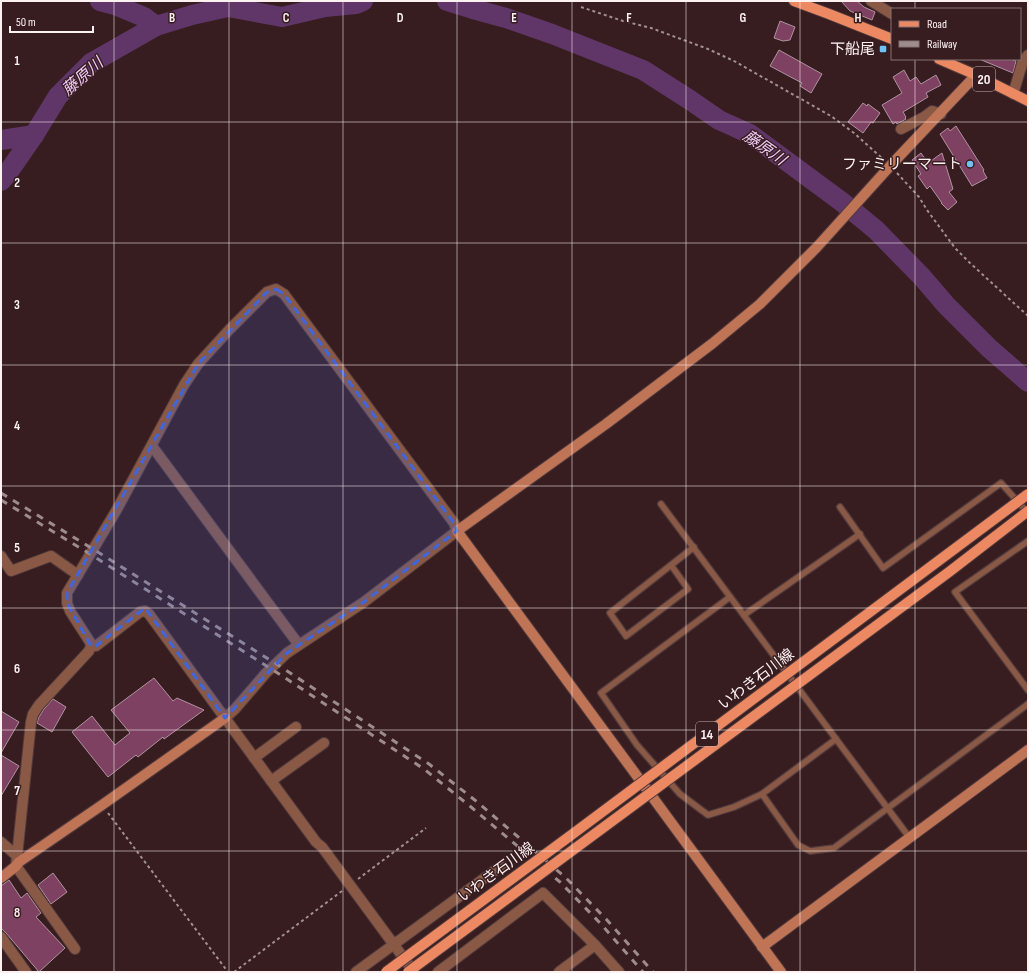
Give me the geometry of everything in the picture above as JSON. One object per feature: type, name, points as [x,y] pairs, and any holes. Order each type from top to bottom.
[{"type":"main road","points":[[794,1],[891,39]]},
{"type":"main road","name":"20","points":[[941,60],[976,75],[1028,101]]},
{"type":"main road","name":"いわき石川線","points":[[386,972],[1028,494]]},
{"type":"main road","name":"いわき石川線","points":[[408,972],[1028,512]]},
{"type":"street","points":[[871,1],[891,13]]},
{"type":"street","points":[[1013,94],[1023,61],[1028,55]]},
{"type":"street","points":[[1,878],[17,861],[19,862],[102,805],[224,718],[235,709],[266,673],[287,653],[364,602],[457,532],[606,424],[713,343],[760,304],[817,247],[976,75]]},
{"type":"street","points":[[901,129],[932,111],[941,114]]},
{"type":"street","points":[[17,861],[31,722],[39,705],[89,651],[91,646],[90,642],[70,611],[67,603],[67,594],[116,511],[184,385],[198,364],[267,292],[276,289],[284,294],[454,523],[457,532],[781,972]]},
{"type":"street","points":[[152,446],[298,645]]},
{"type":"street","points":[[1,556],[11,571],[52,556],[78,575]]},
{"type":"street","points":[[91,646],[96,646],[140,612],[145,611],[149,614],[224,718],[316,842],[322,847],[414,972]]},
{"type":"street","points":[[254,758],[296,727]]},
{"type":"street","points":[[271,781],[324,743]]},
{"type":"street","points":[[762,946],[1028,750]]},
{"type":"street","points":[[1,842],[17,861],[75,949]]},
{"type":"street","points":[[356,972],[501,866]]},
{"type":"street","points":[[438,972],[543,893],[595,945],[619,972]]},
{"type":"street","points":[[1,937],[26,972]]},
{"type":"street","points":[[559,972],[595,945]]},
{"type":"lane","points":[[840,507],[883,568],[1001,483],[1028,512]]},
{"type":"lane","points":[[661,504],[909,838]]},
{"type":"lane","points":[[744,615],[860,534]]},
{"type":"lane","points":[[1028,541],[955,592],[1028,690]]},
{"type":"lane","points":[[671,565],[688,589],[626,636],[610,613],[671,565],[694,547]]},
{"type":"lane","points":[[730,597],[601,693],[637,745],[680,794],[708,815],[734,807],[762,794],[836,739]]},
{"type":"lane","points":[[762,794],[798,846],[810,851],[834,848],[1028,704]]},
{"type":"path","points":[[581,7],[623,21],[651,28],[708,49],[734,61],[831,116],[854,132],[919,197],[926,210],[955,248],[1028,316]]},
{"type":"path","points":[[102,805],[228,972]]},
{"type":"path","points":[[234,972],[426,828]]},
{"type":"highlighted area","points":[[276,289],[284,294],[454,523],[457,531],[364,602],[287,653],[225,718],[145,608],[96,646],[91,646],[67,603],[67,593],[198,364],[267,292]]},
{"type":"building","points":[[841,1],[857,1],[864,7],[875,12],[872,20],[850,11]]},
{"type":"building","points":[[780,21],[795,27],[790,40],[783,41],[774,38]]},
{"type":"building","points":[[779,50],[822,74],[811,93],[800,86],[802,83],[770,66]]},
{"type":"building","points":[[981,60],[1016,61],[1013,73]]},
{"type":"building","points":[[904,70],[910,81],[916,77],[921,84],[936,75],[941,85],[926,93],[928,97],[903,112],[906,119],[897,124],[896,122],[893,124],[882,105],[902,93],[893,77]]},
{"type":"building","points":[[863,103],[867,106],[868,104],[880,113],[863,133],[848,122]]},
{"type":"building","points":[[956,126],[984,170],[983,171],[987,178],[972,186],[940,134],[948,128],[950,131]]},
{"type":"building","points":[[921,153],[928,163],[942,153],[953,189],[949,192],[957,202],[948,210],[941,203],[930,186],[927,189],[918,176],[921,174],[912,160]]},
{"type":"building","points":[[154,678],[173,701],[177,698],[204,710],[164,739],[163,737],[138,757],[136,755],[108,777],[72,732],[92,716],[115,745],[130,733],[111,710]]},
{"type":"building","points":[[53,699],[66,707],[52,732],[37,723],[44,709]]},
{"type":"building","points":[[1,711],[19,722],[1,753]]},
{"type":"building","points":[[1,755],[19,766],[1,796]]},
{"type":"building","points":[[53,873],[67,892],[51,904],[38,885]]},
{"type":"building","points":[[9,880],[21,898],[27,893],[41,913],[36,917],[65,948],[39,972],[1,928],[1,886]]},
{"type":"waterway","points":[[100,1],[115,5],[144,17],[156,26]]},
{"type":"waterway","name":"藤原川","points":[[1,181],[34,135],[58,96],[91,63],[156,26],[192,15],[228,7],[282,17],[325,7],[356,4],[363,1]]},
{"type":"waterway","name":"藤原川","points":[[447,1],[506,18],[552,34],[643,70],[719,120],[750,134],[842,202],[876,230],[922,277],[946,305],[989,348],[1028,382]]},
{"type":"waterway","points":[[1,140],[34,135]]},
{"type":"railway","points":[[1,493],[278,665],[429,764],[476,801],[565,877],[606,919],[653,972]]},
{"type":"railway","points":[[1,500],[90,554],[273,670],[424,769],[560,882],[601,924],[643,972]]},
{"type":"place","name":"下船尾","points":[[883,49]]},
{"type":"place","name":"ファミリーマート","points":[[970,164]]}]
